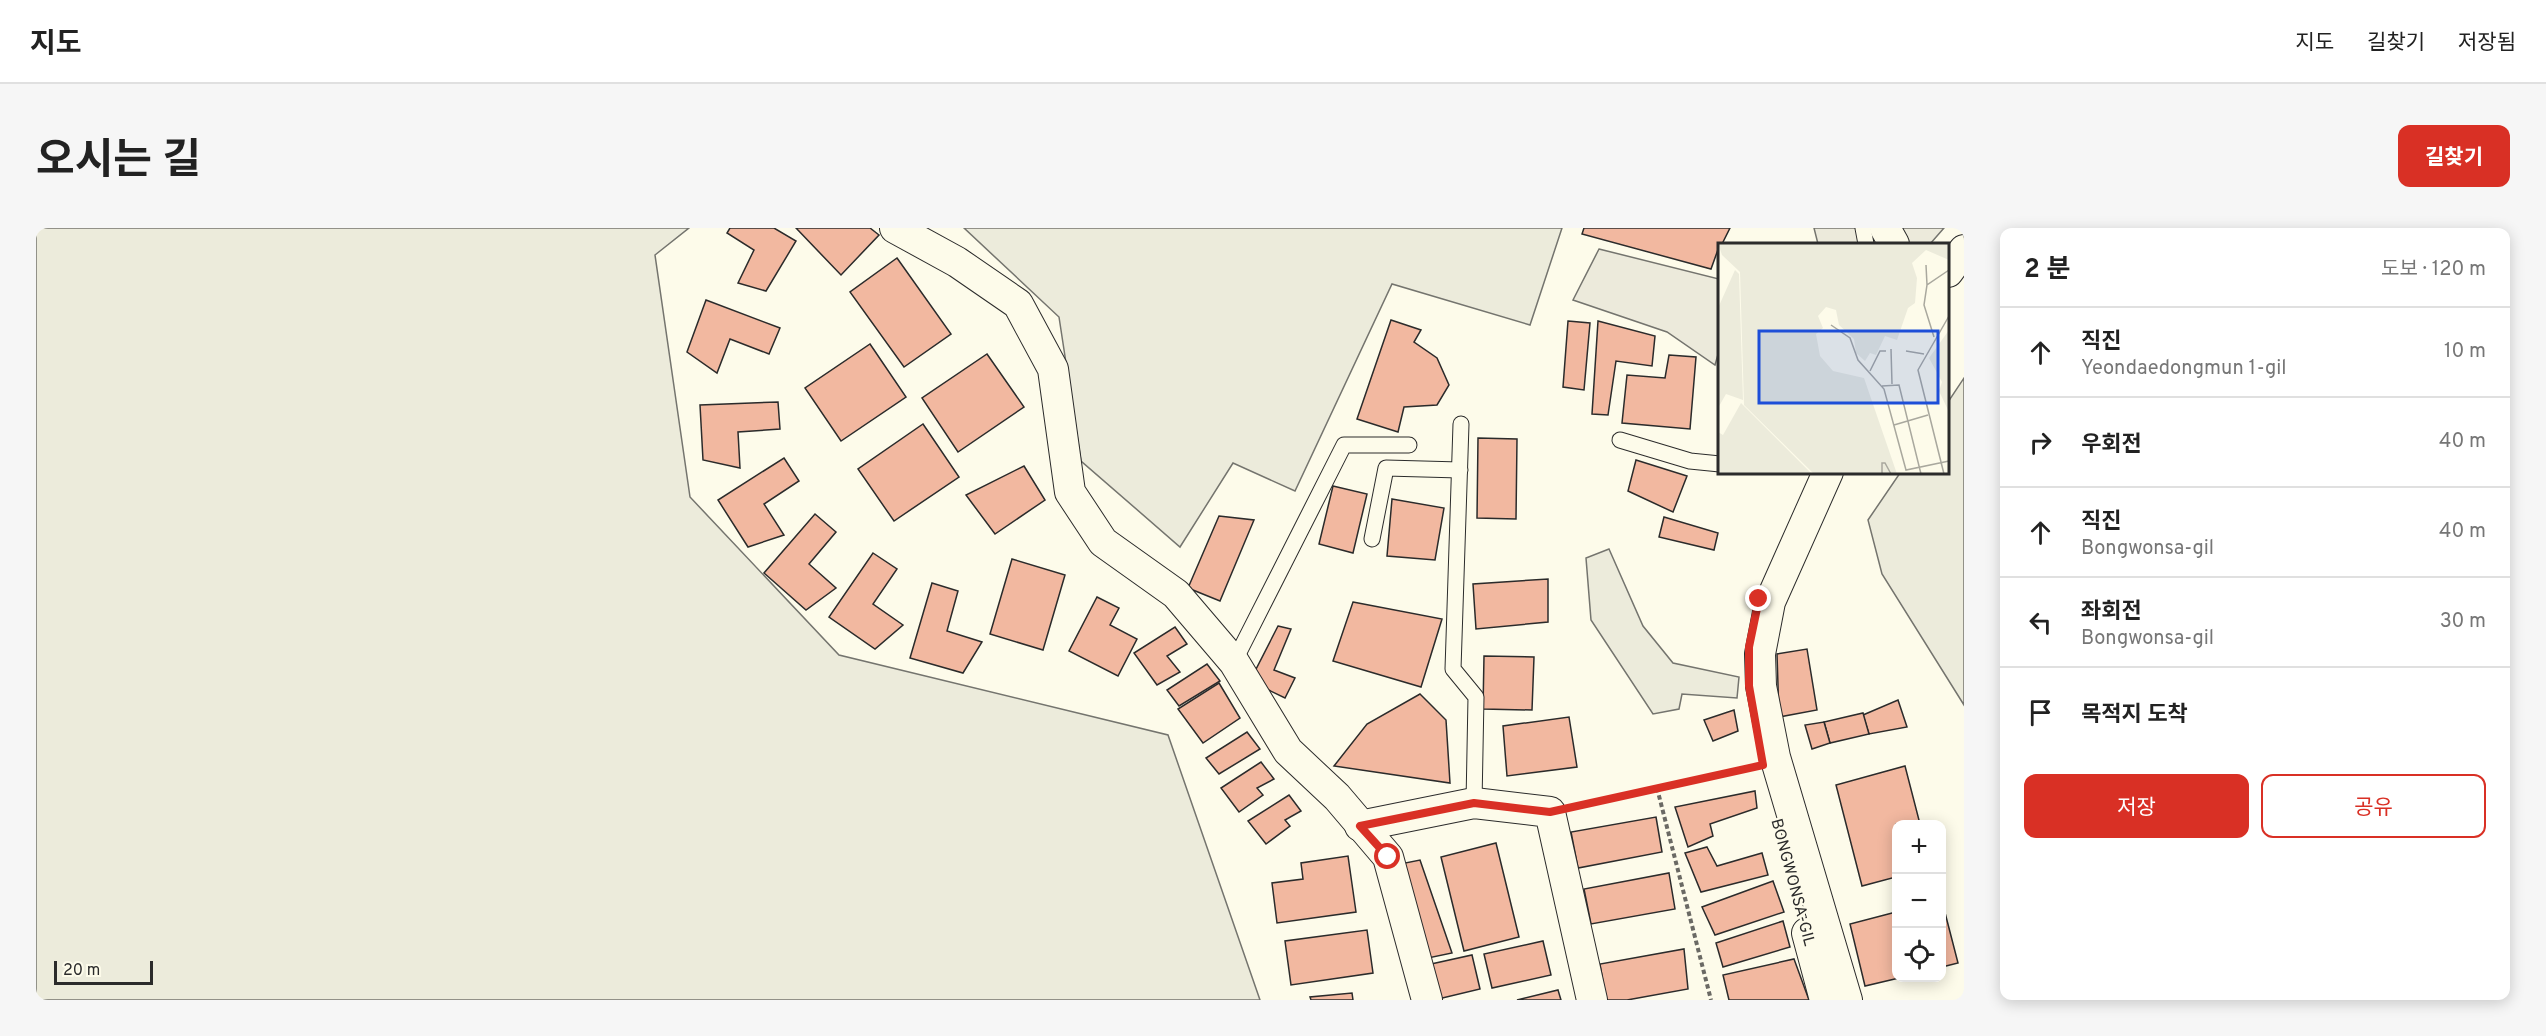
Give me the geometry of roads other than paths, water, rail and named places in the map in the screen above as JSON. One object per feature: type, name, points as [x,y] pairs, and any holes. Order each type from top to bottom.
[{"type":"street","points":[[896,228],[957,262],[1018,304],[1053,369],[1070,492],[1103,542],[1176,594],[1234,662],[1288,751],[1337,797],[1388,857],[1427,1000]]},
{"type":"street","points":[[1885,228],[1892,243]]},
{"type":"street","points":[[1908,228],[1916,243]]},
{"type":"street","points":[[1949,255],[1964,236]]},
{"type":"street","points":[[1949,269],[1964,250]]},
{"type":"street","points":[[1821,474],[1770,602],[1760,654],[1761,686],[1775,757],[1847,1000]]},
{"type":"street","name":"BONGWONSA-GIL","points":[[1821,474],[1759,599],[1749,647],[1749,686],[1763,765],[1825,1000]]},
{"type":"street","points":[[1360,826],[1474,803],[1550,812],[1592,1000]]},
{"type":"lane","points":[[1863,228],[1866,243]]},
{"type":"lane","points":[[1461,424],[1454,669],[1476,697],[1474,803]]},
{"type":"lane","points":[[1620,440],[1689,461],[1718,464]]},
{"type":"lane","points":[[1234,662],[1344,445],[1409,445]]},
{"type":"lane","points":[[1372,540],[1386,468],[1460,470]]}]
